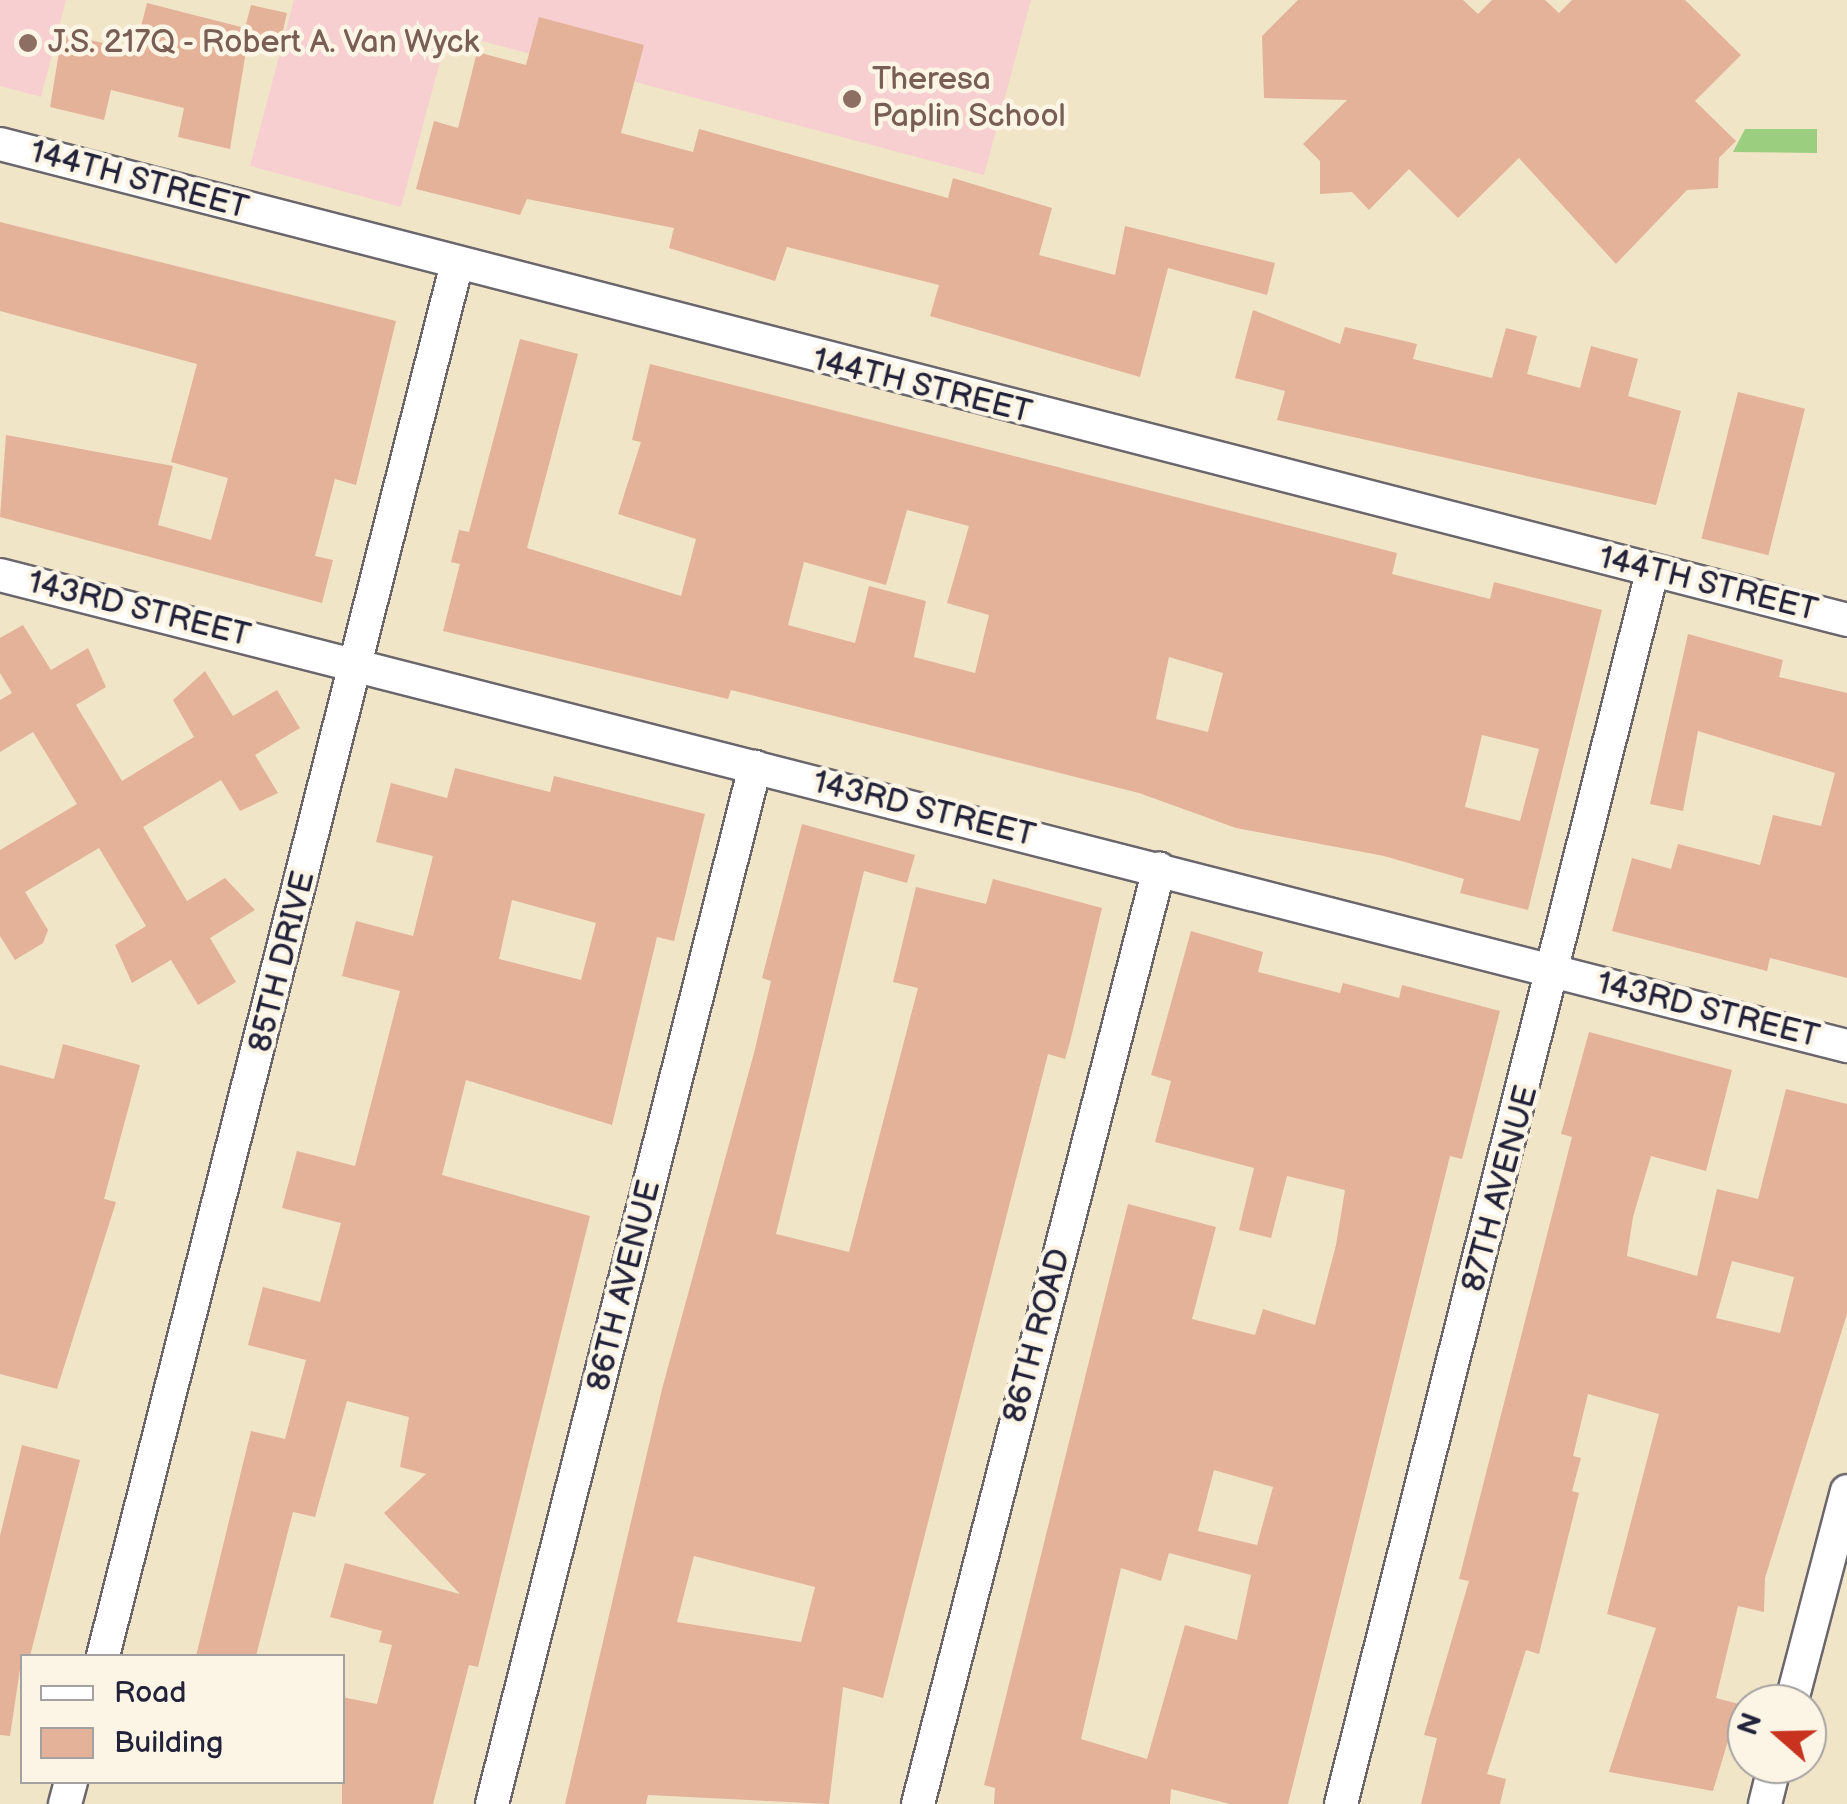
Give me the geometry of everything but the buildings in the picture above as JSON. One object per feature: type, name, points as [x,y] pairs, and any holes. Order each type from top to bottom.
[{"type":"street","name":"144TH STREET","points":[[0,144],[456,267],[1847,620]]},
{"type":"street","name":"85TH DRIVE","points":[[104,1654],[358,665],[456,267]]},
{"type":"street","name":"87TH AVENUE","points":[[1341,1804],[1557,972],[1652,572]]},
{"type":"street","name":"143RD STREET","points":[[0,575],[1847,1046]]},
{"type":"street","name":"86TH AVENUE","points":[[492,1804],[755,768]]},
{"type":"street","name":"86TH ROAD","points":[[918,1804],[1160,869]]},
{"type":"street","points":[[1796,1684],[1847,1490]]},
{"type":"shaded area","name":"J.S. 217Q - Robert A. Van Wyck","points":[[0,0],[66,0],[41,97],[0,86]]},
{"type":"shaded area","name":"Theresa Paplin School","points":[[294,0],[1031,0],[984,175],[448,32],[401,207],[250,166]]},
{"type":"green space","points":[[1745,129],[1817,129],[1817,153],[1733,152]]},
{"type":"place","name":"J.S. 217Q - Robert A. Van Wyck","points":[[28,43]]},
{"type":"place","name":"Theresa Paplin School","points":[[852,99]]}]
